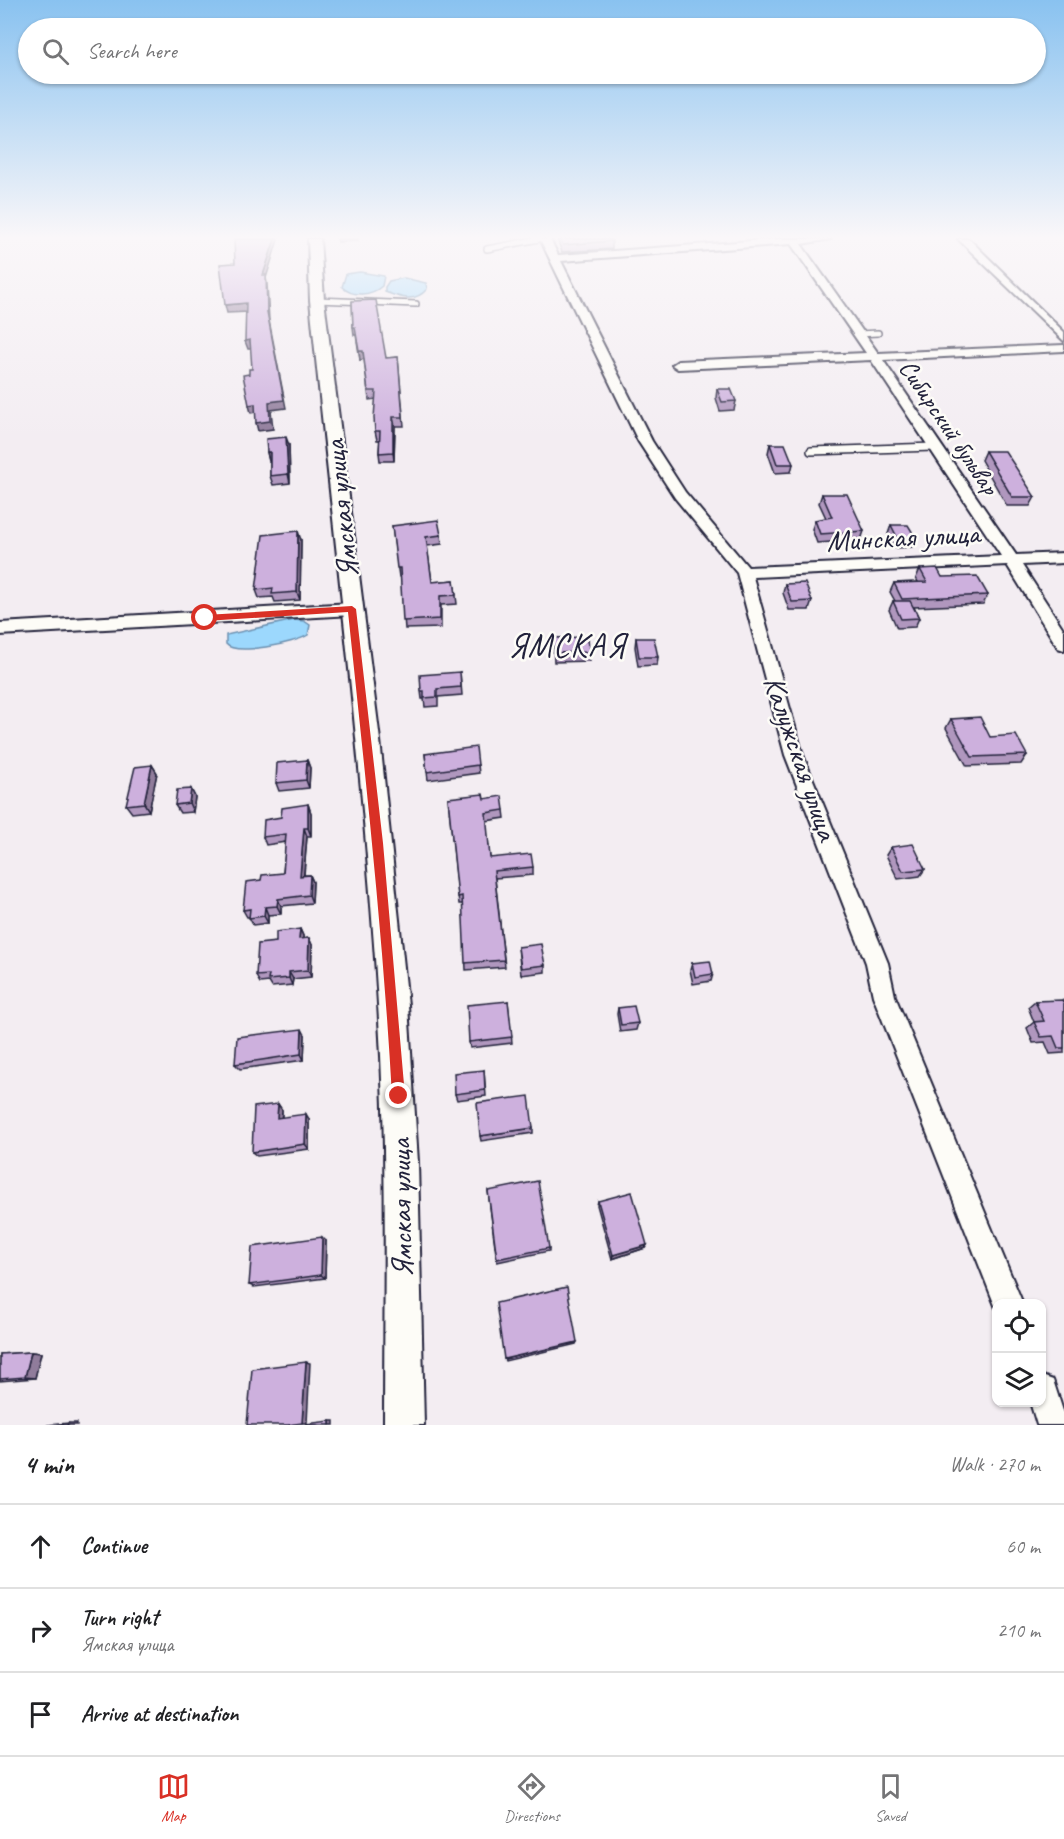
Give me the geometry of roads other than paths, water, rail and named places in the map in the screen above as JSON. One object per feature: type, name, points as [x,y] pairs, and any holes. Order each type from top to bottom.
[{"type":"main road","name":"Ямская улица","points":[[318,306],[393,1006],[403,1220],[404,1425]]},
{"type":"street","name":"Калужская улица","points":[[578,306],[645,441],[680,495],[744,572],[794,755],[877,963],[884,996],[1007,1299]]},
{"type":"street","name":"Сибирский бульвар","points":[[839,306],[1011,559],[1064,644]]},
{"type":"street","points":[[1031,306],[1064,338]]},
{"type":"street","points":[[678,365],[1064,348]]},
{"type":"street","name":"Минская улица","points":[[744,572],[1064,558]]},
{"type":"street","points":[[0,629],[352,609]]},
{"type":"street","points":[[1046,1406],[1052,1425]]},
{"type":"lane","points":[[857,334],[878,333]]},
{"type":"lane","points":[[811,451],[934,447]]},
{"type":"water","points":[[294,620],[304,621],[310,625],[308,635],[279,645],[253,649],[241,649],[226,644],[226,635]]},
{"type":"district","name":"ЯМСКАЯ","points":[[567,645]]}]
